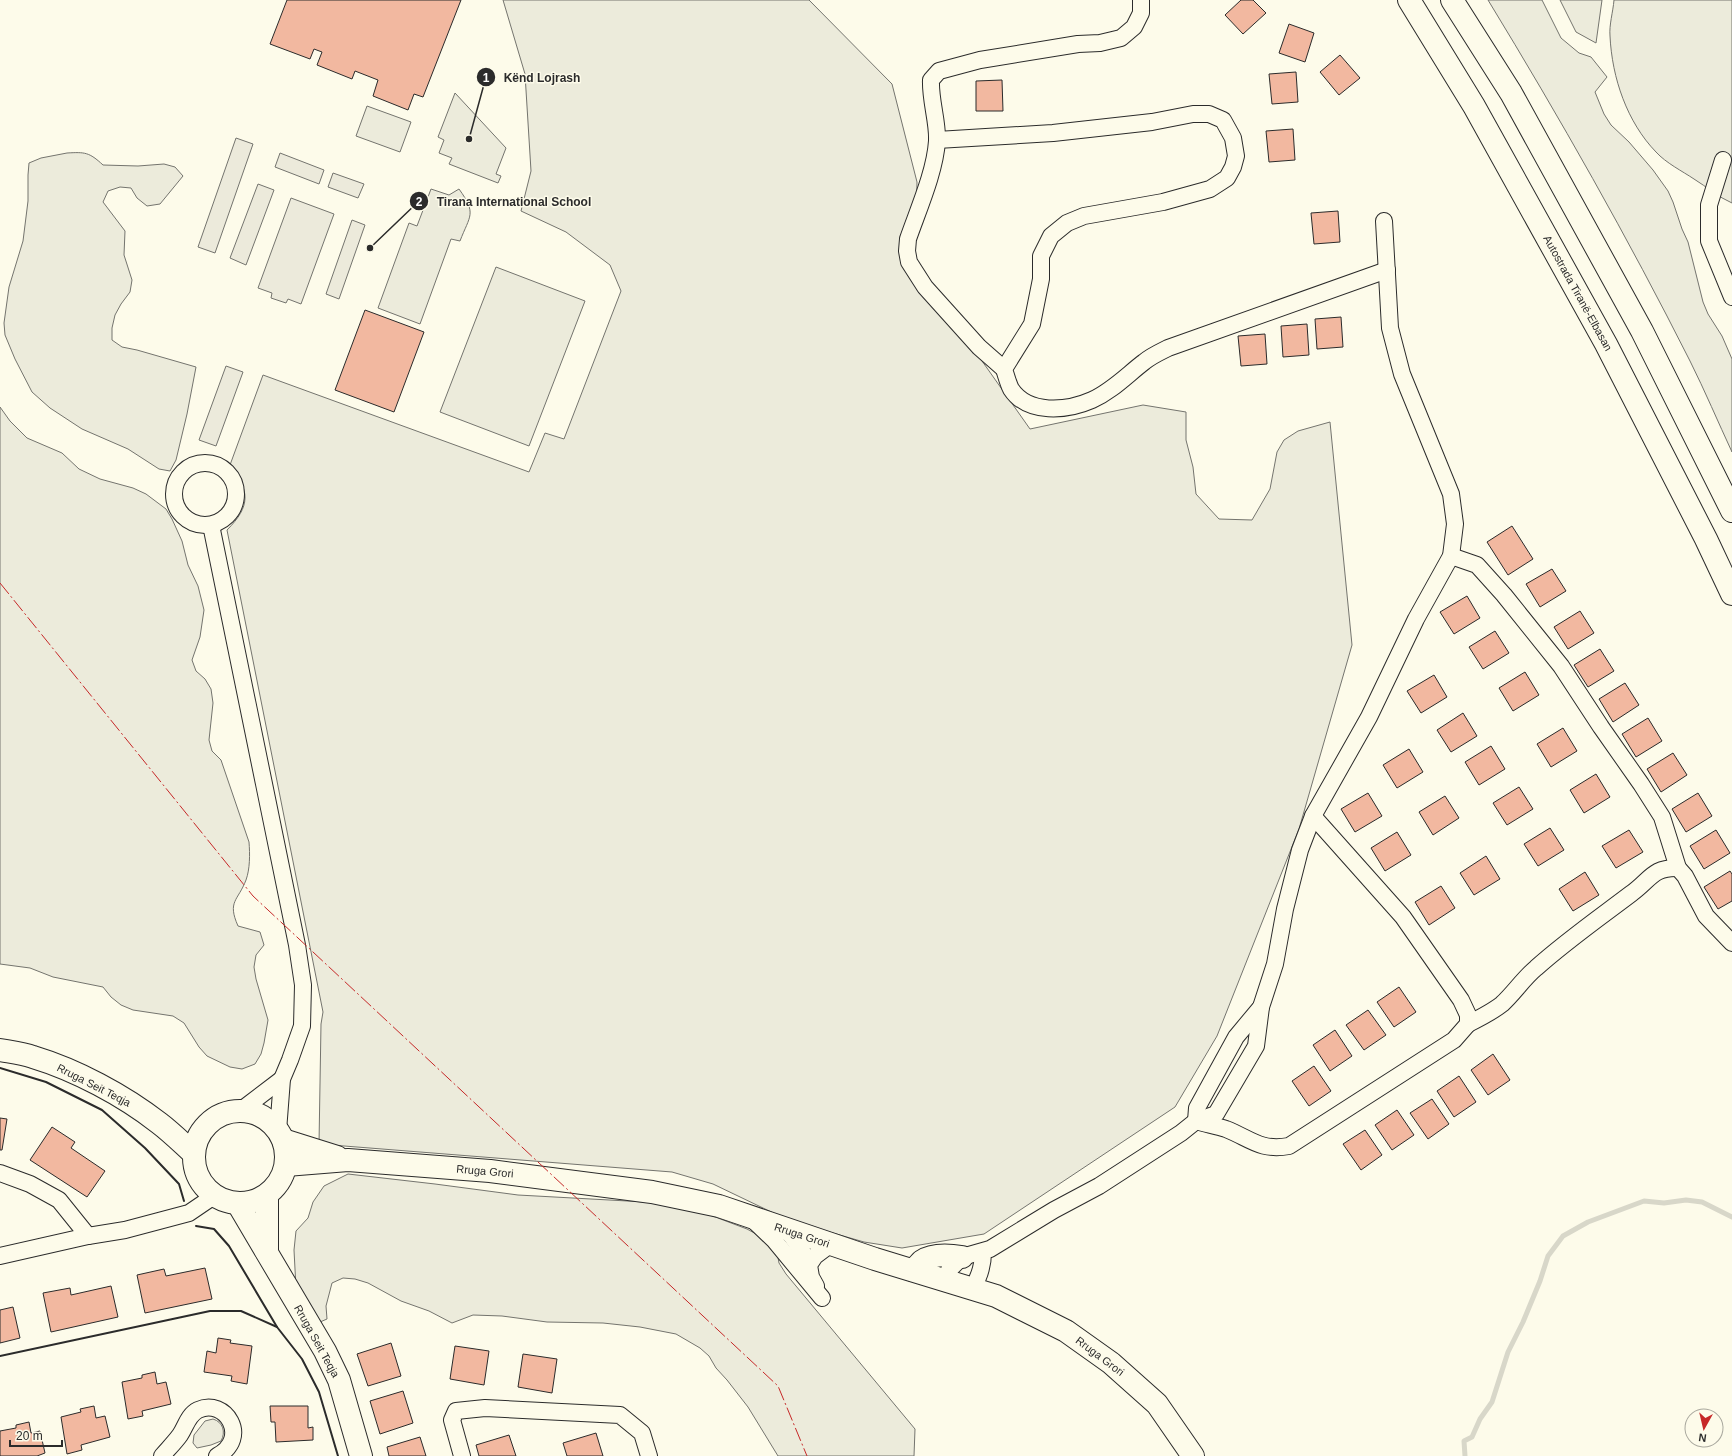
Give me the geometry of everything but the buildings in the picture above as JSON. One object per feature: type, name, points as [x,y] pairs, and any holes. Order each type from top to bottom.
[{"type":"main road","name":"Autostrada Tiranë-Elbasan","points":[[1409,0],[1474,106],[1602,337],[1706,539],[1732,594]]},
{"type":"main road","points":[[1452,0],[1511,93],[1638,324],[1732,511]]},
{"type":"main road","name":"Rruga Seit Teqja","points":[[0,1050],[32,1056],[72,1071],[134,1105],[160,1123],[193,1153]]},
{"type":"main road","points":[[240,1111],[262,1116],[281,1135],[286,1152],[286,1165],[282,1177],[276,1187],[267,1195],[253,1202],[238,1204],[225,1202],[214,1196],[198,1177],[194,1165],[193,1153],[197,1138],[205,1126],[228,1112],[240,1111]]},
{"type":"main road","points":[[160,1123],[205,1126]]},
{"type":"main road","name":"Rruga Grori","points":[[281,1135],[348,1160]]},
{"type":"main road","name":"Rruga Grori","points":[[286,1165],[348,1160],[490,1171],[652,1192],[719,1206],[787,1230],[996,1296],[1066,1331],[1111,1363],[1157,1404],[1193,1456]]},
{"type":"main road","name":"Rruga Seit Teqja","points":[[267,1195],[268,1254]]},
{"type":"main road","name":"Rruga Seit Teqja","points":[[238,1204],[325,1351],[339,1380],[361,1456]]},
{"type":"main road","points":[[913,1270],[922,1261],[928,1259],[950,1254],[962,1257]]},
{"type":"street","points":[[1141,0],[1141,13],[1134,27],[1121,38],[1100,43],[1078,44],[980,60],[939,71],[931,80],[930,91],[937,140],[933,163],[908,239],[907,251],[909,262],[925,287],[979,347],[1004,369],[1010,388],[1018,397],[1035,407],[1056,410],[1092,400],[1113,387],[1145,360],[1168,348],[1388,270]]},
{"type":"street","points":[[937,140],[1053,133],[1152,122],[1193,114],[1209,114],[1223,120],[1233,138],[1236,156],[1233,167],[1227,178],[1210,190],[1163,202],[1084,216],[1067,223],[1050,236],[1041,256],[1041,279],[1032,324],[1004,369]]},
{"type":"street","points":[[1723,160],[1709,205],[1709,241],[1732,297]]},
{"type":"street","points":[[948,1281],[949,1270],[962,1257],[983,1252],[1099,1186],[1196,1122],[1216,1114],[1256,1046],[1261,1007],[1275,964],[1285,909],[1300,850],[1313,816],[1369,717],[1416,619],[1451,556],[1455,524],[1451,494],[1402,374],[1390,328],[1388,270],[1384,221]]},
{"type":"street","points":[[212,525],[297,945],[303,985],[302,1026],[282,1079],[281,1135]]},
{"type":"street","points":[[1451,556],[1477,565],[1504,595],[1561,666],[1600,728],[1641,784],[1662,817],[1678,868],[1685,876],[1706,916],[1732,943]]},
{"type":"street","points":[[1313,816],[1403,917],[1461,1000],[1468,1015],[1468,1024]]},
{"type":"street","points":[[1196,1122],[1226,1129],[1249,1141],[1268,1147],[1275,1148],[1289,1146],[1454,1040],[1468,1024],[1487,1014],[1502,1003],[1534,970],[1565,943],[1634,892],[1655,873],[1666,867],[1678,868]]},
{"type":"street","points":[[1196,1122],[1197,1108],[1236,1037],[1261,1007]]},
{"type":"street","points":[[240,1111],[282,1079]]},
{"type":"street","points":[[0,1173],[30,1184],[59,1200],[88,1236]]},
{"type":"street","points":[[0,1256],[88,1236],[125,1230],[189,1213],[214,1196]]},
{"type":"street","points":[[752,1218],[774,1240],[822,1298],[811,1276],[809,1265],[804,1254],[787,1230]]},
{"type":"street","points":[[809,1265],[815,1256],[831,1244]]},
{"type":"street","points":[[972,1289],[977,1281],[982,1266],[983,1252]]},
{"type":"street","points":[[162,1456],[180,1436],[189,1418],[198,1410],[209,1408],[219,1410],[228,1416],[233,1426],[231,1446],[225,1452],[217,1456]]},
{"type":"street","points":[[462,1456],[452,1420],[456,1411],[485,1408],[620,1415],[642,1433],[649,1456]]},
{"type":"shaded area","points":[[503,0],[809,0],[892,84],[917,182],[915,266],[1030,429],[1143,405],[1186,412],[1186,440],[1193,467],[1196,494],[1219,519],[1252,520],[1270,489],[1277,452],[1284,440],[1298,431],[1330,422],[1352,645],[1299,829],[1217,1036],[1175,1107],[984,1234],[902,1248],[864,1242],[788,1220],[713,1184],[672,1172],[319,1144],[321,1024],[323,1012],[227,530],[235,521],[244,506],[245,498],[244,491],[237,474],[230,465],[263,375],[529,472],[545,433],[564,439],[621,291],[610,265],[566,232],[521,211],[531,171],[525,74]]},
{"type":"shaded area","points":[[1488,0],[1542,0],[1561,38],[1579,53],[1591,57],[1607,77],[1595,92],[1604,114],[1611,125],[1629,142],[1653,170],[1668,191],[1688,242],[1703,302],[1708,314],[1722,336],[1732,359],[1732,452],[1690,361],[1618,224]]},
{"type":"shaded area","points":[[1560,0],[1602,0],[1596,43],[1576,32]]},
{"type":"shaded area","points":[[1614,0],[1732,0],[1732,203],[1717,195],[1664,160],[1646,140],[1637,127],[1623,98],[1611,52],[1610,32]]},
{"type":"shaded area","points":[[455,93],[506,148],[496,174],[501,176],[498,183],[449,164],[452,158],[439,153],[444,140],[438,137]]},
{"type":"shaded area","points":[[367,106],[411,122],[400,152],[356,136]]},
{"type":"shaded area","points":[[236,138],[253,144],[215,253],[198,247]]},
{"type":"shaded area","points":[[67,153],[90,155],[103,165],[138,166],[164,164],[175,167],[183,176],[160,204],[147,206],[137,198],[131,188],[120,187],[108,191],[103,202],[125,231],[124,255],[132,280],[130,292],[115,315],[112,328],[112,340],[122,347],[196,367],[176,460],[170,471],[159,469],[128,449],[82,429],[50,408],[32,392],[15,359],[5,335],[4,323],[9,287],[23,241],[28,201],[29,163],[41,158]]},
{"type":"shaded area","points":[[280,153],[324,170],[319,184],[275,167]]},
{"type":"shaded area","points":[[333,173],[364,184],[358,198],[328,187]]},
{"type":"shaded area","points":[[258,184],[274,190],[246,265],[230,258]]},
{"type":"shaded area","points":[[431,189],[449,195],[459,189],[468,204],[470,215],[460,241],[451,239],[420,324],[378,308],[409,223],[417,226]]},
{"type":"shaded area","points":[[291,198],[334,214],[301,304],[288,299],[286,303],[271,298],[272,293],[258,288]]},
{"type":"shaded area","points":[[352,220],[365,225],[339,299],[326,294]]},
{"type":"shaded area","points":[[496,267],[585,301],[529,446],[440,412]]},
{"type":"shaded area","points":[[226,366],[243,372],[216,446],[199,440]]},
{"type":"shaded area","points":[[0,407],[10,421],[27,438],[62,453],[79,469],[100,479],[133,488],[146,494],[166,509],[182,541],[188,565],[198,586],[204,610],[200,637],[192,660],[196,671],[205,679],[211,689],[213,703],[209,740],[212,751],[221,760],[249,842],[250,851],[247,876],[235,902],[233,911],[238,926],[260,932],[264,945],[256,955],[254,967],[268,1020],[264,1043],[261,1054],[255,1064],[242,1069],[230,1067],[207,1056],[199,1047],[184,1023],[173,1016],[133,1010],[121,1005],[111,997],[103,987],[53,977],[30,968],[0,964]]},
{"type":"shaded area","points":[[348,1174],[518,1195],[664,1203],[702,1212],[747,1229],[769,1241],[777,1252],[779,1263],[786,1274],[915,1429],[914,1456],[778,1456],[748,1407],[716,1368],[709,1356],[700,1348],[676,1334],[640,1327],[603,1323],[547,1322],[502,1316],[473,1315],[452,1323],[429,1311],[401,1301],[368,1283],[355,1279],[343,1278],[332,1283],[326,1306],[327,1319],[320,1322],[296,1288],[294,1250],[296,1231],[308,1218],[313,1202],[324,1186]]},
{"type":"shaded area","points":[[213,1419],[219,1422],[223,1428],[223,1438],[221,1441],[211,1445],[197,1448],[193,1443],[194,1435],[205,1421]]},
{"type":"waterway","points":[[1465,1456],[1464,1441],[1472,1437],[1480,1419],[1492,1402],[1508,1352],[1523,1322],[1540,1281],[1548,1256],[1563,1236],[1588,1222],[1644,1201],[1664,1203],[1686,1200],[1702,1202],[1732,1217]]},
{"type":"wall","points":[[0,1068],[46,1082],[102,1110],[145,1148],[179,1184],[184,1201]]},
{"type":"wall","points":[[196,1226],[214,1229],[229,1246],[277,1327]]},
{"type":"wall","points":[[0,1356],[210,1311],[241,1311],[277,1327],[302,1359],[319,1392],[338,1456]]},
{"type":"power","points":[[0,583],[253,896],[778,1386],[807,1456]]},
{"type":"place","name":"Kënd Lojrash","points":[[469,139]]},
{"type":"place","name":"Tirana International School","points":[[370,248]]}]
